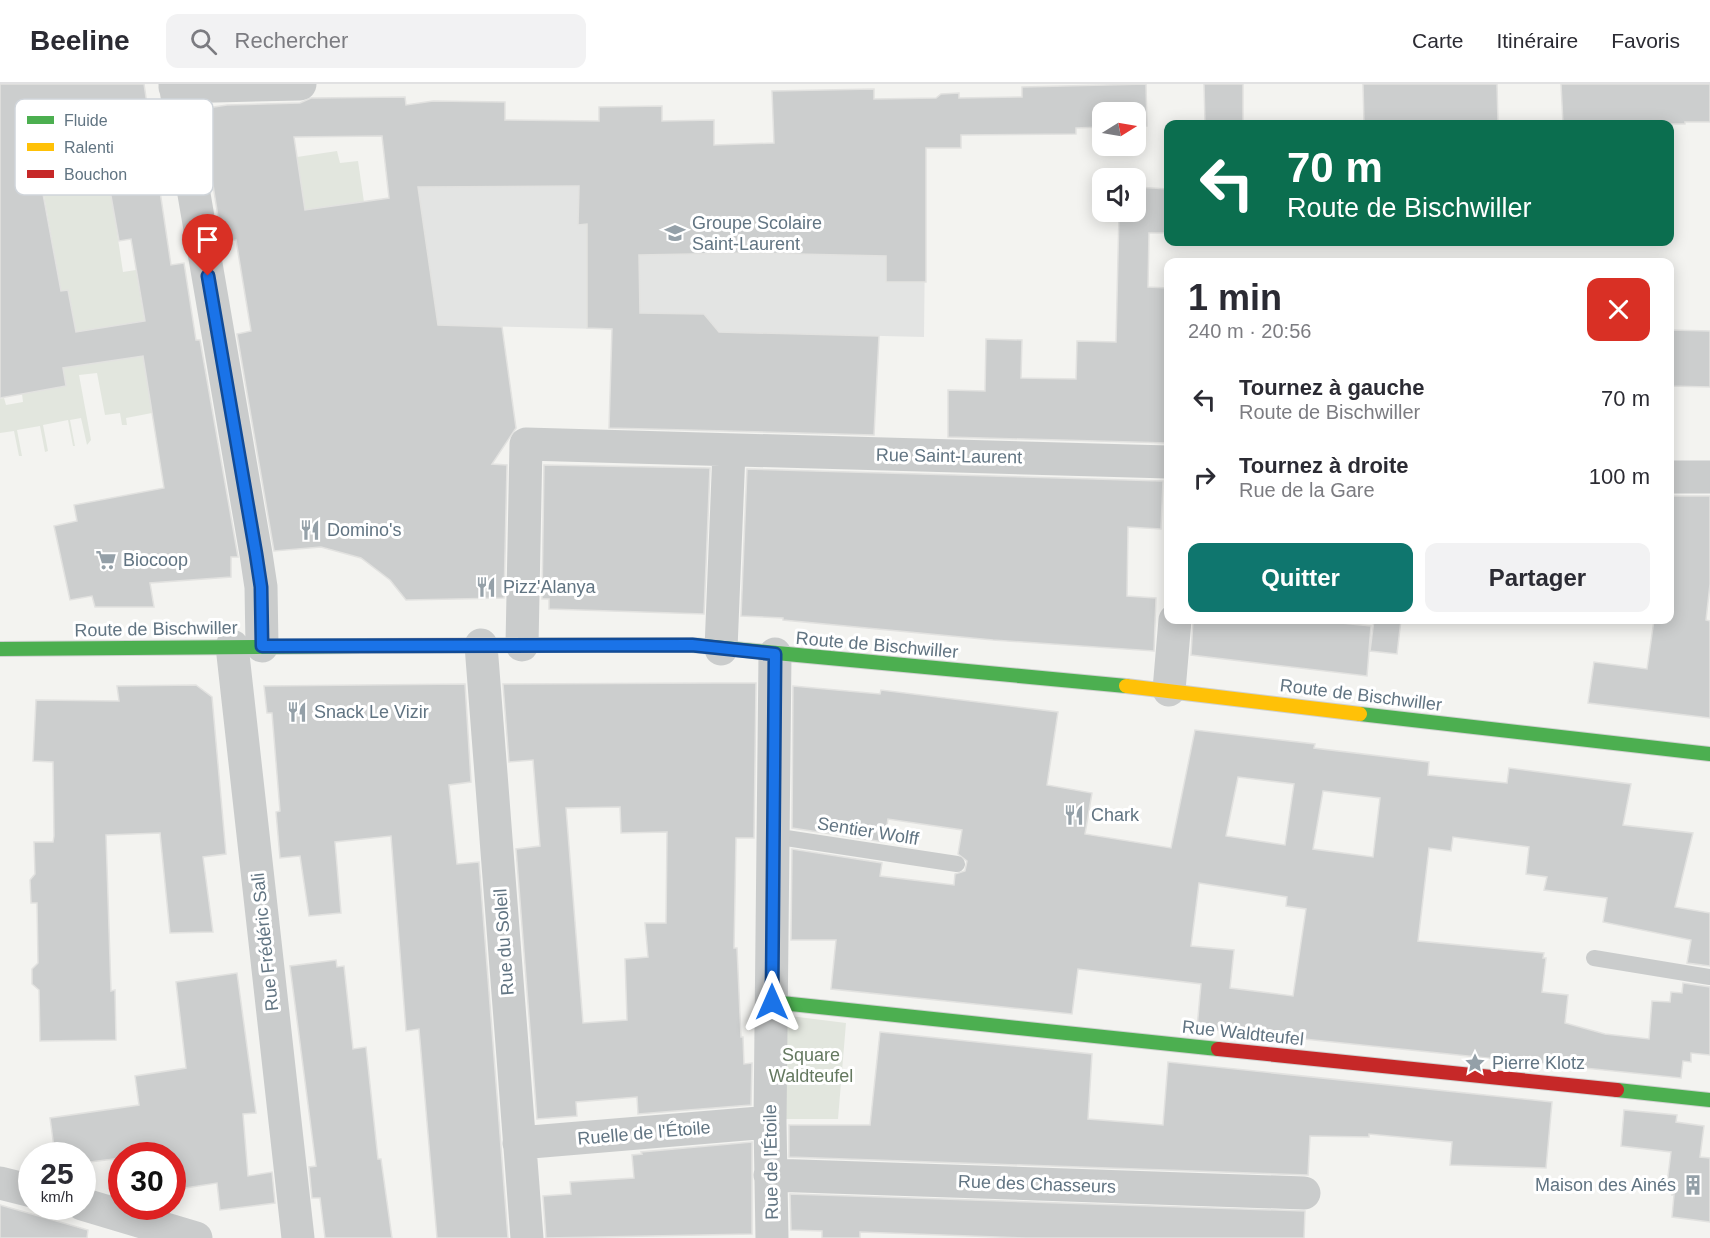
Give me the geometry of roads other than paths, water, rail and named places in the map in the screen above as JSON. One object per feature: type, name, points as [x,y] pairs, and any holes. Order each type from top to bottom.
[{"type":"main road","name":"Route de Bischwiller","points":[[0,649],[692,645],[1169,690],[1496,731],[1710,754]]},
{"type":"main road","name":"Rue Waldteufel","points":[[772,1002],[1710,1100]]},
{"type":"street","points":[[175,85],[300,84]]},
{"type":"street","name":"Rue Frédéric Sali","points":[[194,195],[261,587],[247,646],[298,1238]]},
{"type":"street","name":"Rue Saint-Laurent","points":[[522,645],[526,444],[1164,462]]},
{"type":"street","points":[[721,649],[729,451]]},
{"type":"street","points":[[1674,477],[1710,477]]},
{"type":"street","points":[[1169,690],[1175,624]]},
{"type":"street","name":"Rue du Soleil","points":[[481,645],[527,1238]]},
{"type":"street","name":"Rue de l'Étoile","points":[[772,1238],[770,1122],[775,654]]},
{"type":"street","name":"Ruelle de l'Étoile","points":[[519,1143],[770,1122]]},
{"type":"street","name":"Rue des Chasseurs","points":[[770,1175],[1304,1193]]},
{"type":"street","points":[[0,1183],[18,1188]]},
{"type":"street","points":[[96,1213],[118,1226],[194,1237]]},
{"type":"lane","name":"Sentier Wolff","points":[[773,836],[957,864]]},
{"type":"lane","points":[[1594,958],[1710,977]]},
{"type":"place","name":"Groupe Scolaire Saint-Laurent","points":[[675,233]]},
{"type":"place","name":"Domino's","points":[[310,530]]},
{"type":"place","name":"Biocoop","points":[[106,560]]},
{"type":"place","name":"Pizz'Alanya","points":[[486,587]]},
{"type":"place","name":"Snack Le Vizir","points":[[297,712]]},
{"type":"place","name":"Chark","points":[[1074,815]]},
{"type":"place","name":"Pierre Klotz","points":[[1475,1063]]},
{"type":"place","name":"Maison des Ainés","points":[[1693,1185]]},
{"type":"park label","name":"Square Waldteufel","points":[[811,1065]]}]
